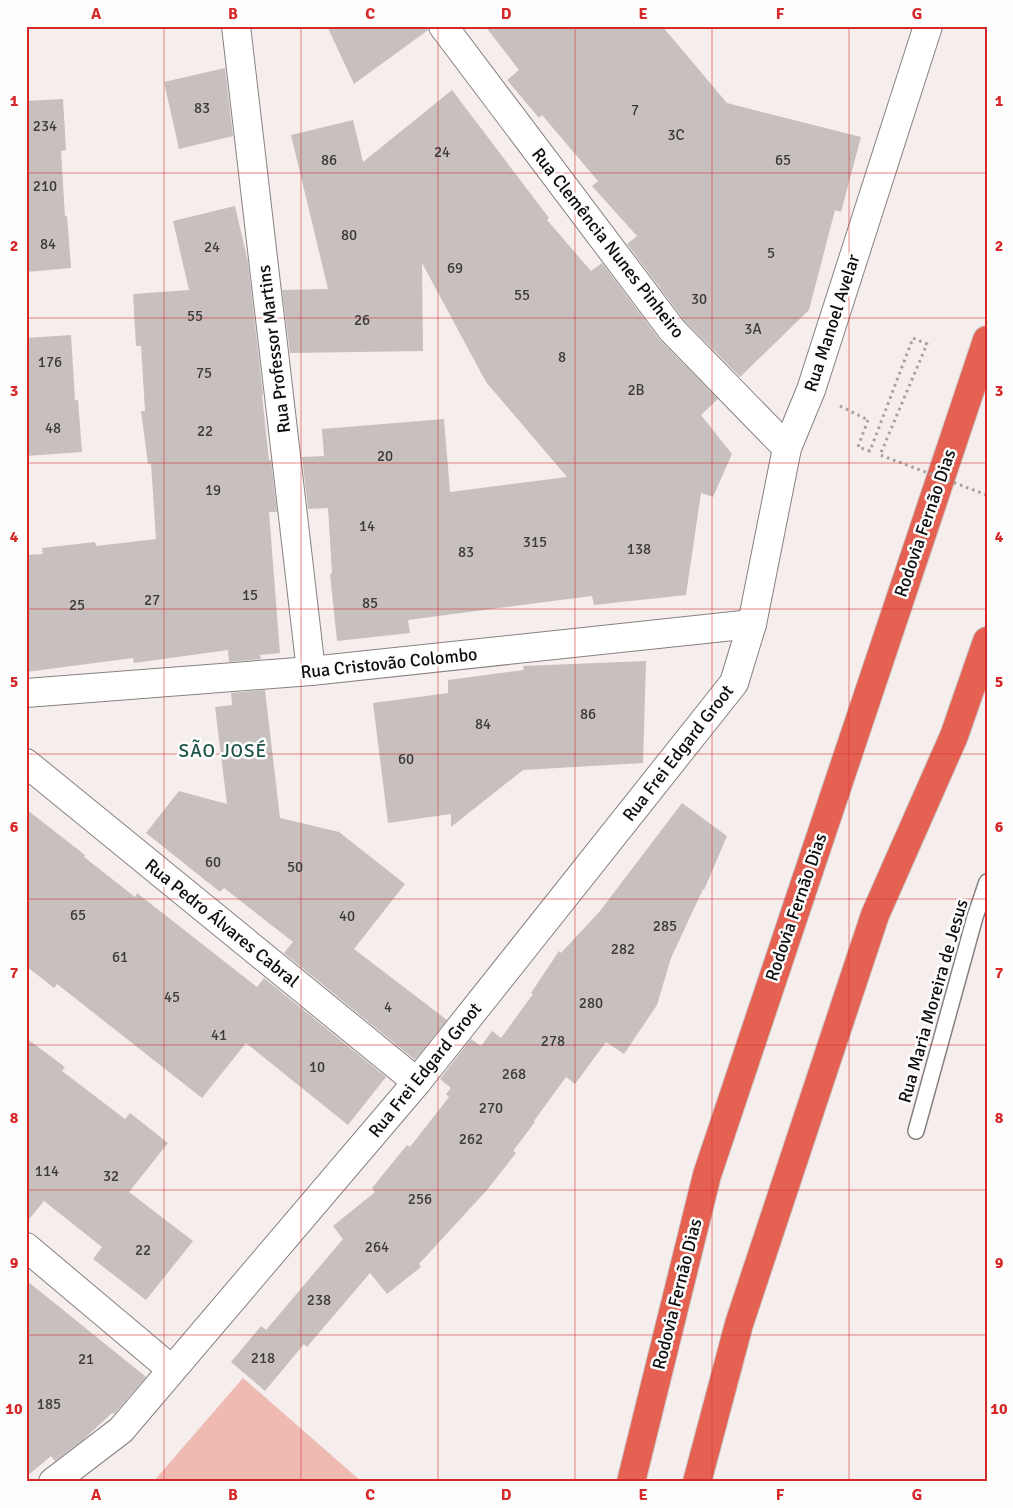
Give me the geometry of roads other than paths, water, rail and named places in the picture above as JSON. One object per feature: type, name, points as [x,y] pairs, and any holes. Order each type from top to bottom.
[{"type":"highway","name":"Rodovia Fernão Dias","points":[[631,1482],[707,1175],[987,340]]},
{"type":"highway","points":[[954,736],[987,642]]},
{"type":"highway","points":[[697,1482],[739,1324],[875,915],[954,736],[987,674]]},
{"type":"street","name":"Rua Professor Martins","points":[[236,26],[311,671]]},
{"type":"street","name":"Rua Clemência Nunes Pinheiro","points":[[443,26],[672,330],[787,448]]},
{"type":"street","name":"Rua Manoel Avelar","points":[[752,624],[787,448],[811,390],[928,26]]},
{"type":"street","name":"Rua Cristovão Colombo","points":[[26,694],[311,671],[752,624]]},
{"type":"street","name":"Rua Frei Edgard Groot","points":[[53,1482],[120,1430],[417,1082],[734,683],[752,624]]},
{"type":"street","name":"Rua Pedro Álvares Cabral","points":[[26,763],[417,1082]]},
{"type":"street","points":[[26,1247],[171,1369]]},
{"type":"lane","name":"Rua Maria Moreira de Jesus","points":[[916,1131],[972,926],[987,882]]},
{"type":"district","name":"SÃO JOSÉ","points":[[223,751]]}]
